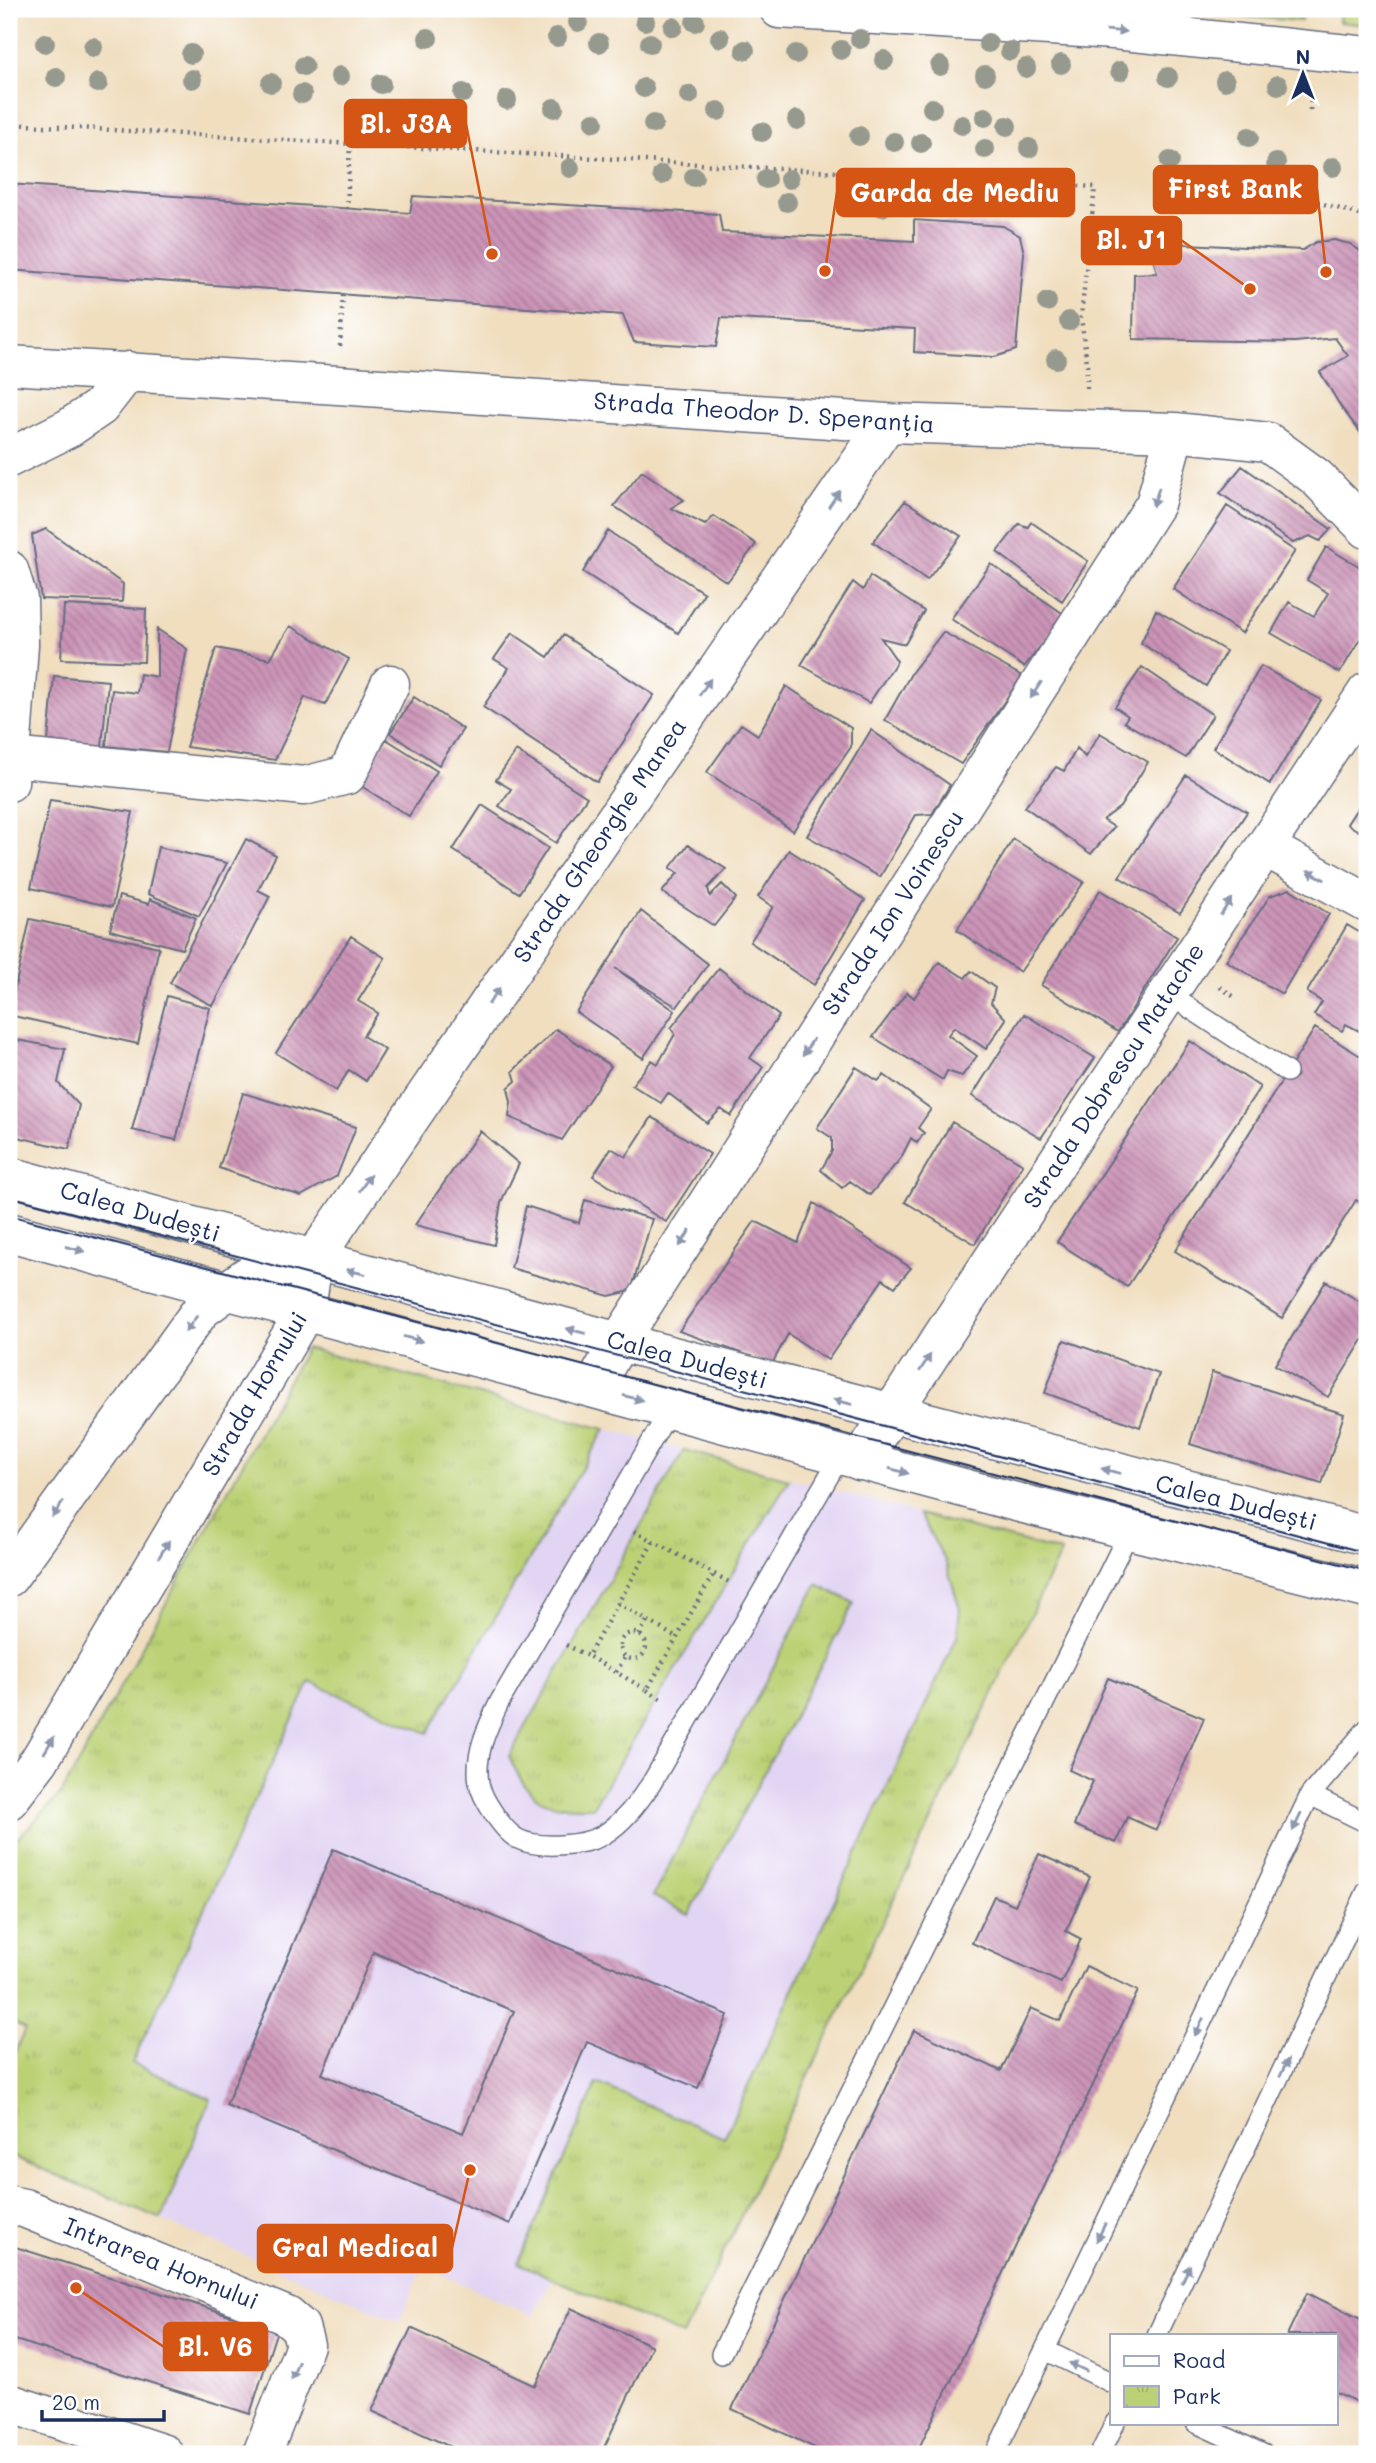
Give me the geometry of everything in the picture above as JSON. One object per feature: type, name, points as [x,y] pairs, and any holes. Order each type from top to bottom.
[{"type":"street","points":[[779,9],[1114,30],[1367,56]]},
{"type":"street","name":"Strada Theodor D. Speranția","points":[[9,365],[887,423],[1175,432],[1268,442],[1316,477],[1367,529]]},
{"type":"street","points":[[9,458],[69,428],[100,407],[128,371]]},
{"type":"street","name":"Strada Gheorghe Manea","points":[[313,1260],[887,423]]},
{"type":"street","name":"Strada Ion Voinescu","points":[[594,1387],[619,1342],[1154,504],[1175,432]]},
{"type":"street","points":[[9,570],[18,599],[19,645],[10,769],[304,786],[347,775],[390,684]]},
{"type":"street","name":"Strada Dobrescu Matache","points":[[851,1458],[891,1414],[1367,692]]},
{"type":"street","points":[[1265,847],[1367,903]]},
{"type":"street","name":"Calea Dudești","points":[[9,1176],[619,1342],[1367,1536]]},
{"type":"street","name":"Calea Dudești","points":[[9,1232],[851,1458],[1367,1589]]},
{"type":"street","points":[[9,1577],[201,1310],[246,1277],[313,1260]]},
{"type":"street","name":"Strada Hornului","points":[[12,1791],[39,1761],[306,1310],[313,1260]]},
{"type":"street","name":"Intrarea Hornului","points":[[9,2205],[24,2208],[288,2316],[300,2327],[304,2345],[262,2454]]},
{"type":"street","points":[[9,2403],[164,2454]]},
{"type":"lane","points":[[1168,994],[1287,1072]]},
{"type":"lane","points":[[671,1408],[500,1701],[482,1744],[478,1765],[479,1784],[488,1807],[517,1839],[546,1845],[577,1843],[600,1837],[620,1823],[651,1784],[758,1597],[851,1458]]},
{"type":"lane","points":[[721,2354],[1130,1530]]},
{"type":"lane","points":[[995,2454],[1310,1795],[1367,1729]]},
{"type":"lane","points":[[1310,1795],[1367,1823]]},
{"type":"lane","points":[[1157,2334],[1367,1891]]},
{"type":"lane","points":[[1045,2350],[1110,2382]]},
{"type":"lane","points":[[1100,2454],[1115,2424]]},
{"type":"lane","points":[[1198,2424],[1263,2454]]},
{"type":"path","points":[[9,124],[1095,187],[1080,317],[1087,363],[1087,428]]},
{"type":"path","points":[[347,209],[350,143]]},
{"type":"path","points":[[1304,198],[1367,217]]},
{"type":"path","points":[[338,385],[344,295]]},
{"type":"path","points":[[608,1518],[758,1597]]},
{"type":"path","points":[[653,1542],[587,1656],[648,1690],[714,1573]]},
{"type":"path","points":[[618,1603],[677,1638]]},
{"type":"path","points":[[639,1635],[648,1621]]},
{"type":"path","points":[[629,1634],[639,1635],[646,1643],[643,1654],[637,1658],[625,1656],[621,1649],[622,1639],[629,1634]]},
{"type":"path","points":[[616,1672],[625,1656]]},
{"type":"shaded area","points":[[306,1348],[1061,1552],[683,2336],[553,2278],[533,2316],[424,2266],[399,2321],[9,2155],[9,2066],[25,2029],[9,2021],[9,1847],[62,1793]]},
{"type":"green space","points":[[1126,9],[1302,9],[1301,21]]},
{"type":"green space","points":[[1340,9],[1367,9],[1367,25],[1339,22]]},
{"type":"green space","points":[[306,1348],[605,1429],[428,1733],[310,1682],[132,2063],[211,2099],[161,2219],[9,2155],[9,2066],[25,2029],[9,2021],[9,1847],[62,1793]]},
{"type":"green space","points":[[684,1450],[789,1479],[593,1807],[550,1804],[531,1793],[509,1756]]},
{"type":"green space","points":[[919,1514],[1061,1552],[683,2336],[518,2263],[597,2083],[724,2138],[957,1637],[960,1609],[945,1560]]},
{"type":"green space","points":[[817,1584],[854,1603],[689,1915],[653,1896]]},
{"type":"building","points":[[9,184],[410,213],[413,196],[719,214],[722,232],[914,241],[914,220],[1003,226],[1020,236],[1024,253],[1016,350],[994,357],[914,352],[915,329],[721,318],[716,347],[634,342],[623,315],[9,270]]},
{"type":"building","points":[[1169,238],[1186,244],[1303,250],[1316,242],[1334,240],[1350,244],[1363,253],[1367,260],[1367,441],[1341,407],[1320,372],[1348,356],[1335,338],[1295,342],[1133,339],[1134,274],[1157,273],[1151,251]]},
{"type":"building","points":[[1242,466],[1331,529],[1320,541],[1310,536],[1293,543],[1220,493]]},
{"type":"building","points":[[642,471],[684,500],[671,508],[705,525],[714,516],[756,544],[727,582],[614,506]]},
{"type":"building","points":[[905,501],[961,536],[927,580],[873,542]]},
{"type":"building","points":[[1227,506],[1295,551],[1242,633],[1173,589]]},
{"type":"building","points":[[1031,522],[1088,561],[1062,601],[997,552],[1019,524],[1028,527]]},
{"type":"building","points":[[46,529],[123,584],[122,602],[41,599],[32,535]]},
{"type":"building","points":[[608,531],[704,593],[678,633],[583,572]]},
{"type":"building","points":[[1326,547],[1367,571],[1367,627],[1340,673],[1271,633],[1289,602],[1314,616],[1328,593],[1307,580]]},
{"type":"building","points":[[991,564],[1065,615],[1024,667],[951,619]]},
{"type":"building","points":[[870,576],[924,611],[905,644],[881,638],[897,661],[869,703],[801,665],[853,582],[863,590]]},
{"type":"building","points":[[64,605],[146,609],[144,662],[61,659]]},
{"type":"building","points":[[1156,610],[1226,651],[1206,686],[1141,643]]},
{"type":"building","points":[[290,626],[349,659],[325,705],[305,697],[275,760],[186,747],[216,648],[270,659]]},
{"type":"building","points":[[157,629],[187,649],[167,752],[106,746],[112,690],[137,693],[140,674],[157,677]]},
{"type":"building","points":[[943,632],[1022,676],[961,764],[885,720],[912,672]]},
{"type":"building","points":[[512,633],[548,657],[563,635],[654,695],[597,782],[483,707],[509,668],[494,659]]},
{"type":"building","points":[[1261,666],[1321,700],[1270,784],[1213,748]]},
{"type":"building","points":[[1142,667],[1213,715],[1186,758],[1124,722],[1128,716],[1115,707]]},
{"type":"building","points":[[54,676],[108,681],[102,747],[48,741]]},
{"type":"building","points":[[786,686],[851,728],[851,747],[793,831],[707,772],[741,724],[758,735]]},
{"type":"building","points":[[414,697],[463,729],[439,765],[390,733]]},
{"type":"building","points":[[871,730],[950,785],[932,814],[916,815],[880,877],[807,836]]},
{"type":"building","points":[[1100,733],[1148,762],[1120,807],[1103,820],[1114,827],[1091,854],[1025,807],[1056,767],[1064,771],[1077,748],[1085,757]]},
{"type":"building","points":[[386,739],[437,771],[409,816],[358,784]]},
{"type":"building","points":[[516,751],[587,797],[556,843],[499,806],[511,789],[496,780]]},
{"type":"building","points":[[1186,775],[1247,812],[1180,913],[1119,877]]},
{"type":"building","points":[[1367,793],[1367,836],[1347,824]]},
{"type":"building","points":[[50,800],[133,812],[112,907],[31,888]]},
{"type":"building","points":[[482,805],[548,848],[519,893],[453,850]]},
{"type":"building","points":[[246,839],[276,855],[258,890],[270,896],[213,1006],[170,983]]},
{"type":"building","points":[[1013,839],[1084,882],[1020,972],[957,930]]},
{"type":"building","points":[[688,845],[726,869],[708,888],[710,896],[722,884],[736,898],[714,926],[662,892],[678,873],[670,868]]},
{"type":"building","points":[[158,847],[227,863],[199,916],[148,894]]},
{"type":"building","points":[[789,850],[865,900],[814,985],[750,942],[773,907],[758,897]]},
{"type":"building","points":[[1290,889],[1329,914],[1282,994],[1226,961],[1270,896]]},
{"type":"building","points":[[1100,890],[1177,937],[1118,1032],[1041,985]]},
{"type":"building","points":[[119,896],[149,904],[150,899],[196,918],[182,949],[110,930]]},
{"type":"building","points":[[641,911],[708,964],[677,1007],[615,968],[675,1011],[643,1058],[576,1012]]},
{"type":"building","points":[[30,919],[159,947],[138,1044],[9,1015]]},
{"type":"building","points":[[1347,925],[1367,937],[1367,1035],[1346,1024],[1342,1031],[1314,1015],[1322,1002],[1307,992]]},
{"type":"building","points":[[351,936],[385,958],[358,1001],[378,1013],[363,1036],[385,1050],[366,1081],[349,1070],[336,1091],[276,1053]]},
{"type":"building","points":[[939,962],[965,978],[971,971],[995,988],[991,1003],[1006,1019],[986,1049],[954,1027],[948,1035],[977,1056],[962,1076],[947,1071],[943,1080],[873,1037],[907,992],[914,998]]},
{"type":"building","points":[[719,968],[779,1016],[750,1058],[763,1067],[731,1116],[721,1109],[707,1123],[668,1093],[661,1103],[632,1085],[652,1060],[658,1064],[675,1034],[671,1028]]},
{"type":"building","points":[[167,996],[210,1008],[176,1140],[132,1130]]},
{"type":"building","points":[[1024,1014],[1095,1058],[1041,1138],[972,1096]]},
{"type":"building","points":[[1315,1028],[1367,1060],[1367,1206],[1356,1200],[1282,1318],[1175,1251]]},
{"type":"building","points":[[556,1029],[611,1066],[562,1140],[509,1117],[511,1102],[508,1088],[516,1081],[513,1071]]},
{"type":"building","points":[[12,1039],[65,1049],[58,1083],[79,1105],[69,1149],[9,1135],[9,1052]]},
{"type":"building","points":[[1190,1041],[1260,1087],[1127,1287],[1057,1242]]},
{"type":"building","points":[[856,1067],[878,1081],[884,1075],[931,1109],[918,1128],[924,1133],[917,1143],[911,1138],[901,1158],[870,1195],[850,1181],[842,1188],[821,1170],[832,1151],[832,1138],[817,1128]]},
{"type":"building","points":[[243,1093],[356,1127],[337,1176],[301,1196],[219,1168]]},
{"type":"building","points":[[652,1117],[710,1154],[666,1222],[593,1176],[611,1148],[626,1157]]},
{"type":"building","points":[[952,1122],[1023,1164],[975,1244],[905,1202]]},
{"type":"building","points":[[480,1131],[519,1164],[501,1202],[494,1245],[415,1225]]},
{"type":"building","points":[[585,1200],[652,1219],[631,1291],[609,1296],[511,1268],[526,1206],[579,1223]]},
{"type":"building","points":[[814,1203],[911,1268],[895,1287],[883,1279],[828,1360],[788,1334],[772,1364],[679,1331],[755,1221],[798,1243]]},
{"type":"building","points":[[1326,1281],[1367,1306],[1367,1333],[1328,1397],[1275,1365]]},
{"type":"building","points":[[1064,1340],[1159,1374],[1140,1427],[1045,1393]]},
{"type":"building","points":[[1212,1372],[1344,1414],[1322,1484],[1190,1444]]},
{"type":"building","points":[[1108,1678],[1204,1718],[1156,1830],[1127,1817],[1116,1843],[1074,1825],[1093,1781],[1069,1770]]},
{"type":"building","points":[[333,1849],[728,2015],[698,2088],[587,2042],[510,2224],[226,2105]],"holes":[[[373,1952],[514,2011],[463,2133],[322,2074]]]},
{"type":"building","points":[[1039,1854],[1090,1877],[1066,1931],[1081,1939],[1061,1983],[972,1943],[994,1896],[1015,1905]]},
{"type":"building","points":[[1086,1966],[1138,1991],[916,2454],[828,2454],[732,2409],[914,2030],[1001,2071],[1031,2008],[1060,2021]]},
{"type":"building","points":[[9,2245],[277,2330],[250,2414],[9,2338]]},
{"type":"building","points":[[1307,2293],[1367,2322],[1367,2407],[1338,2393],[1338,2334],[1287,2334]]},
{"type":"building","points":[[571,2308],[652,2346],[601,2454],[466,2454],[372,2411],[411,2328],[535,2386]]},
{"type":"tram line","points":[[9,1196],[1367,1553]]},
{"type":"tram line","points":[[9,1215],[1367,1571]]},
{"type":"place","name":"Bl. J3A","points":[[492,254]]},
{"type":"place","name":"Garda de Mediu","points":[[825,271]]},
{"type":"place","name":"First Bank","points":[[1326,272]]},
{"type":"place","name":"Bl. J1","points":[[1250,289]]},
{"type":"place","name":"Gral Medical","points":[[470,2170]]},
{"type":"place","name":"Bl. V6","points":[[76,2288]]}]
